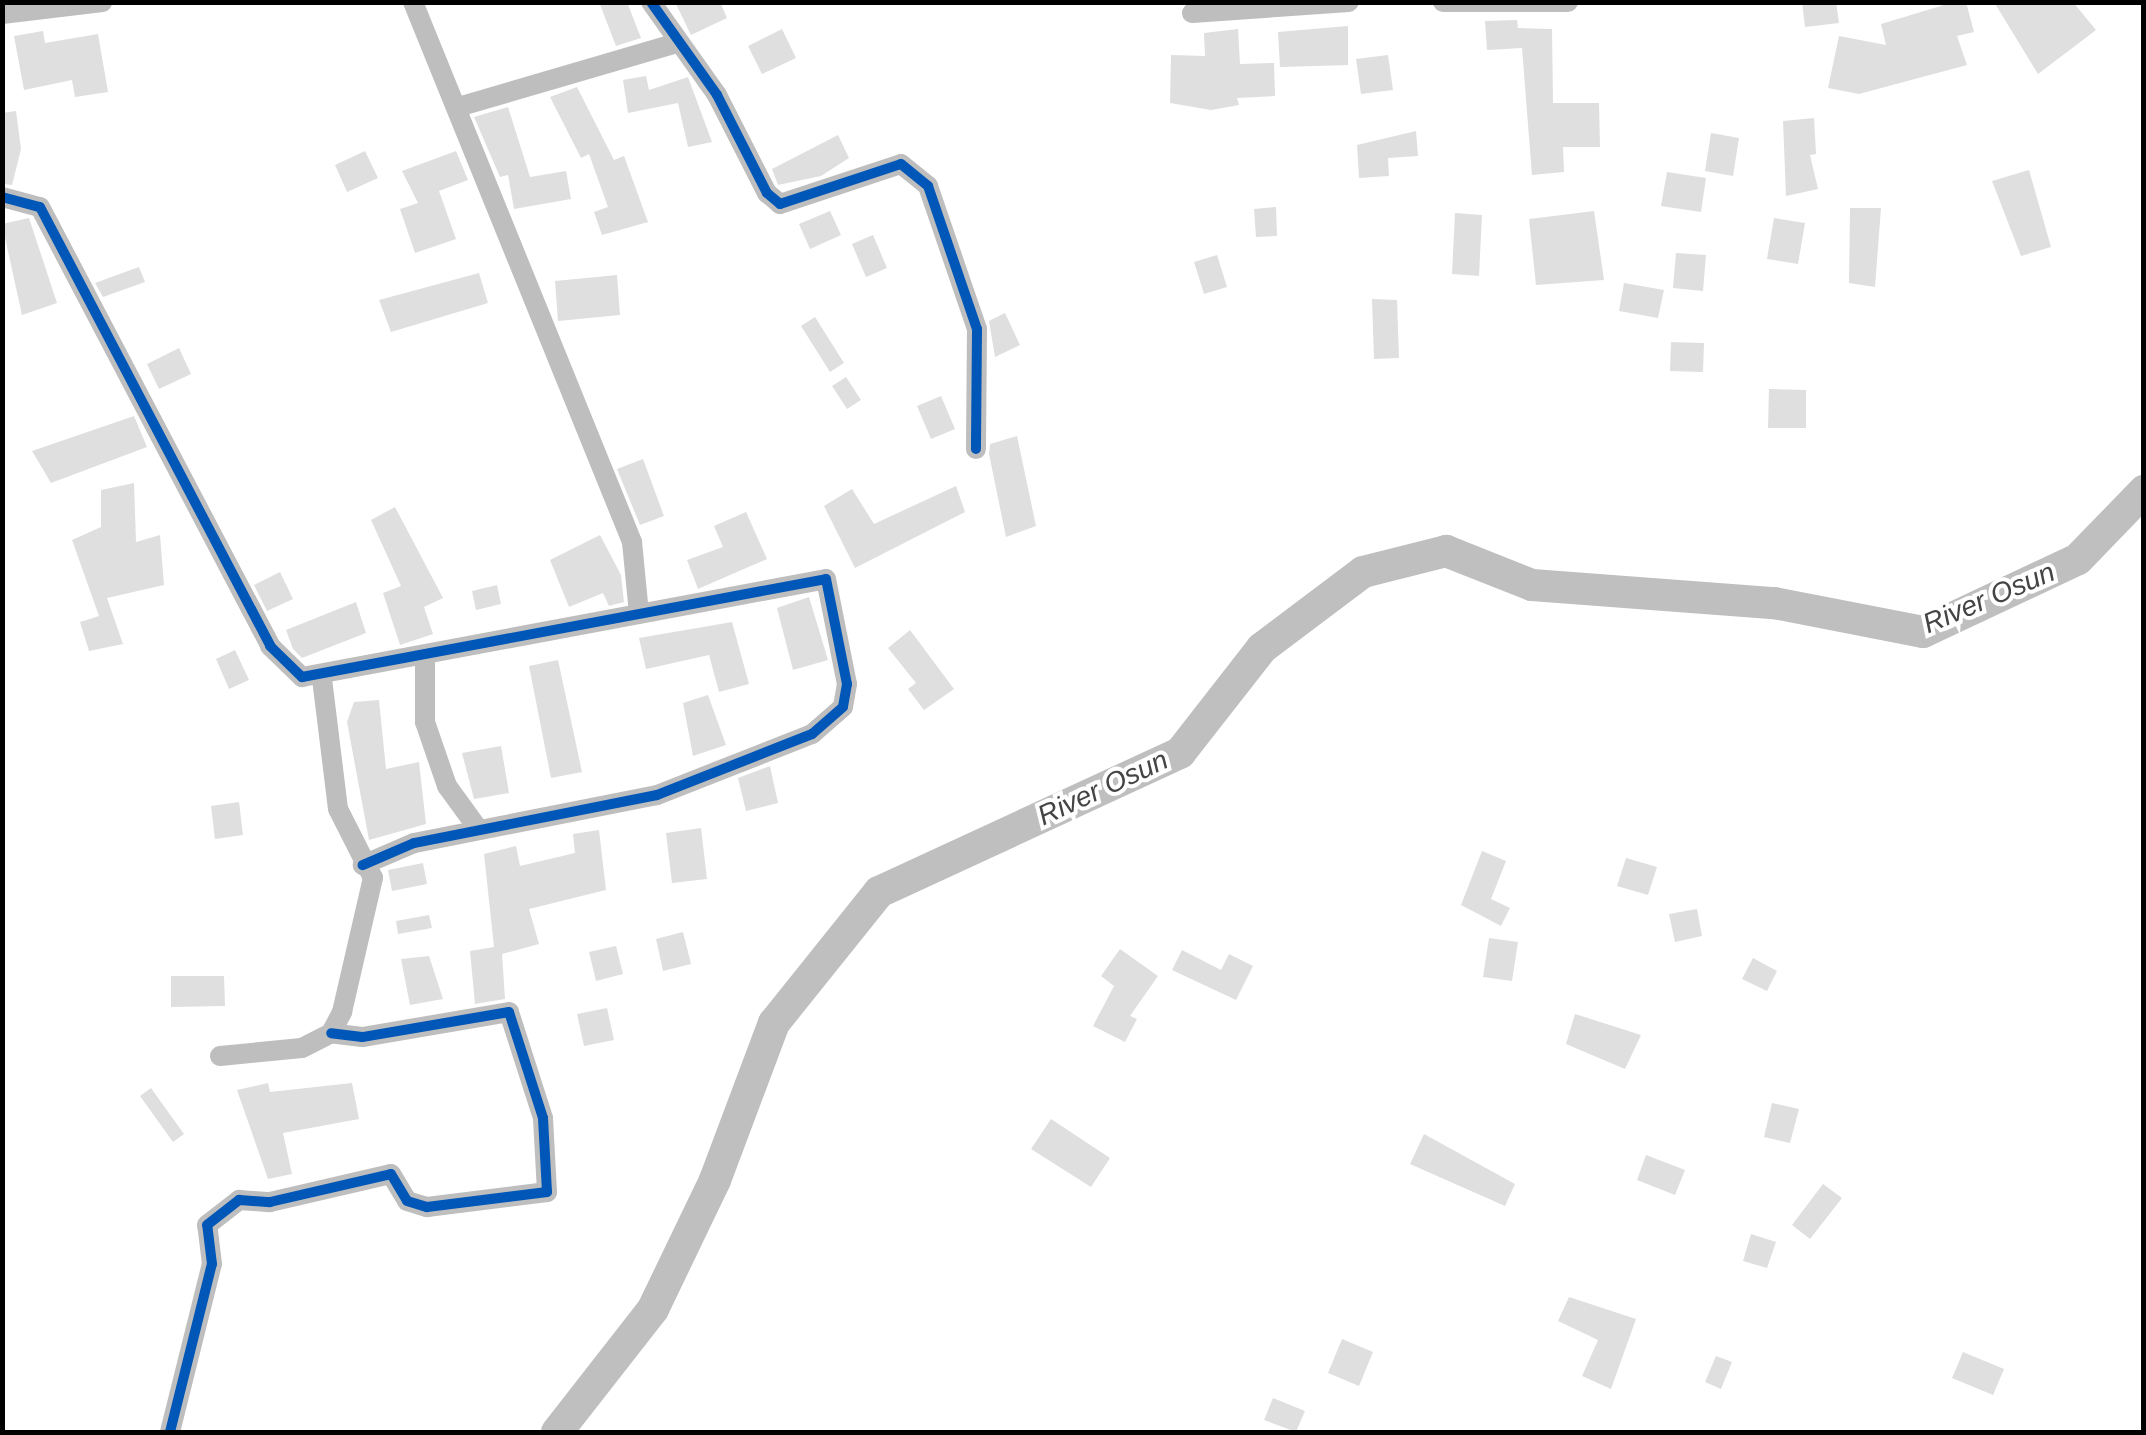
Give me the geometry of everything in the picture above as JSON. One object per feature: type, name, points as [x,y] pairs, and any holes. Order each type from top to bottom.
[{"type":"street","points":[[2,14],[102,2]]},
{"type":"street","points":[[413,2],[458,107],[566,394],[632,542],[639,614]]},
{"type":"street","points":[[651,2],[674,44],[718,95],[767,193],[780,204],[901,164],[917,171],[976,329],[976,449]]},
{"type":"street","points":[[1192,13],[1348,2]]},
{"type":"street","points":[[1442,2],[1568,2]]},
{"type":"street","points":[[458,107],[674,44]]},
{"type":"street","points":[[2,197],[40,208],[270,646],[290,672],[322,679],[826,579],[847,684],[843,707],[812,734],[657,795],[414,843],[363,865]]},
{"type":"street","points":[[425,658],[426,722],[448,786],[479,830]]},
{"type":"street","points":[[322,679],[338,809],[363,865],[373,878],[365,925],[331,1032]]},
{"type":"street","points":[[170,1432],[212,1264],[207,1225],[239,1200],[270,1202],[391,1174],[406,1201],[427,1207],[547,1192],[543,1118],[509,1012],[362,1037],[331,1032],[302,1048],[220,1056]]},
{"type":"building","points":[[599,2],[627,2],[641,38],[616,46]]},
{"type":"building","points":[[675,2],[720,2],[727,18],[691,35]]},
{"type":"building","points":[[1802,2],[1836,2],[1839,23],[1805,27]]},
{"type":"building","points":[[1954,2],[1966,2],[1974,32],[1957,36],[1967,65],[1859,94],[1828,88],[1839,36],[1886,45],[1881,24]]},
{"type":"building","points":[[1994,2],[2073,2],[2096,30],[2038,74]]},
{"type":"building","points":[[1517,20],[1518,28],[1552,29],[1553,103],[1599,103],[1600,147],[1563,147],[1564,172],[1532,175],[1522,48],[1487,50],[1485,21]]},
{"type":"building","points":[[1348,26],[1348,65],[1280,67],[1278,32]]},
{"type":"building","points":[[782,29],[796,58],[762,74],[748,46]]},
{"type":"building","points":[[1238,29],[1240,64],[1274,63],[1275,96],[1237,98],[1239,105],[1211,110],[1170,103],[1171,55],[1205,56],[1204,33]]},
{"type":"building","points":[[43,31],[45,43],[98,34],[108,92],[75,97],[72,80],[24,90],[14,36]]},
{"type":"building","points":[[1388,55],[1393,90],[1361,94],[1356,59]]},
{"type":"building","points":[[646,76],[649,90],[688,77],[712,142],[688,147],[678,103],[628,113],[623,80]]},
{"type":"building","points":[[577,87],[614,160],[624,156],[648,222],[602,235],[594,212],[608,207],[589,154],[581,158],[550,97]]},
{"type":"building","points":[[508,107],[530,177],[566,171],[571,199],[514,209],[508,175],[500,177],[474,117]]},
{"type":"building","points":[[16,111],[21,149],[12,185],[2,184],[2,113]]},
{"type":"building","points":[[1814,118],[1816,154],[1810,155],[1818,189],[1786,196],[1783,121]]},
{"type":"building","points":[[1416,131],[1418,156],[1388,158],[1389,176],[1359,178],[1357,145]]},
{"type":"building","points":[[1711,133],[1739,138],[1733,176],[1705,171]]},
{"type":"building","points":[[838,135],[849,158],[821,176],[778,185],[772,169]]},
{"type":"building","points":[[365,151],[378,178],[347,192],[335,165]]},
{"type":"building","points":[[456,151],[468,180],[439,191],[456,239],[415,253],[400,209],[418,203],[402,171]]},
{"type":"building","points":[[2029,170],[2051,247],[2021,256],[1992,181]]},
{"type":"building","points":[[1667,172],[1706,178],[1701,212],[1661,206]]},
{"type":"building","points":[[1276,207],[1277,236],[1256,237],[1254,209]]},
{"type":"building","points":[[1850,208],[1881,208],[1875,287],[1849,283]]},
{"type":"building","points":[[830,211],[841,235],[810,249],[799,224]]},
{"type":"building","points":[[1594,211],[1604,280],[1536,285],[1529,219]]},
{"type":"building","points":[[1455,213],[1482,215],[1479,276],[1452,274]]},
{"type":"building","points":[[29,218],[57,303],[22,315],[2,224]]},
{"type":"building","points":[[1774,218],[1805,223],[1798,264],[1767,259]]},
{"type":"building","points":[[873,235],[887,268],[866,277],[852,244]]},
{"type":"building","points":[[1676,253],[1706,255],[1703,291],[1673,288]]},
{"type":"building","points":[[1217,255],[1227,287],[1204,294],[1194,262]]},
{"type":"building","points":[[139,267],[145,282],[103,297],[95,283]]},
{"type":"building","points":[[479,273],[488,303],[391,332],[379,300]]},
{"type":"building","points":[[617,275],[620,315],[558,321],[555,281]]},
{"type":"building","points":[[1624,283],[1664,290],[1658,318],[1619,311]]},
{"type":"building","points":[[1372,299],[1397,300],[1399,358],[1374,359]]},
{"type":"building","points":[[1005,313],[1020,345],[995,357],[989,321]]},
{"type":"building","points":[[815,317],[844,363],[830,372],[801,326]]},
{"type":"building","points":[[1671,342],[1704,343],[1703,372],[1670,371]]},
{"type":"building","points":[[179,348],[191,374],[159,389],[147,364]]},
{"type":"building","points":[[846,377],[861,400],[847,409],[832,386]]},
{"type":"building","points":[[1769,389],[1806,390],[1806,428],[1768,428]]},
{"type":"building","points":[[941,396],[955,429],[931,439],[917,406]]},
{"type":"building","points":[[134,416],[147,447],[51,483],[32,451]]},
{"type":"building","points":[[1017,436],[1036,526],[1006,537],[990,444]]},
{"type":"building","points":[[643,459],[664,516],[640,525],[617,469]]},
{"type":"building","points":[[134,483],[136,542],[160,535],[164,585],[107,598],[123,644],[89,651],[80,622],[99,616],[72,540],[101,527],[101,490]]},
{"type":"building","points":[[956,486],[965,512],[855,568],[824,506],[852,489],[874,524]]},
{"type":"building","points":[[395,507],[443,598],[424,607],[433,634],[400,645],[383,593],[401,586],[371,520]]},
{"type":"building","points":[[746,512],[767,559],[698,589],[687,560],[723,547],[714,526]]},
{"type":"building","points":[[600,535],[621,575],[624,602],[609,606],[603,593],[569,607],[550,560]]},
{"type":"building","points":[[280,572],[293,599],[267,611],[254,585]]},
{"type":"building","points":[[497,585],[501,604],[476,610],[472,591]]},
{"type":"building","points":[[809,597],[828,660],[793,670],[777,608]]},
{"type":"building","points":[[356,602],[366,633],[302,658],[293,649],[286,630]]},
{"type":"building","points":[[732,622],[749,684],[719,692],[709,655],[646,669],[639,638]]},
{"type":"building","points":[[910,630],[954,689],[924,710],[908,689],[916,683],[888,648]]},
{"type":"building","points":[[235,650],[249,680],[229,689],[216,659]]},
{"type":"building","points":[[558,660],[582,772],[551,778],[529,666]]},
{"type":"building","points":[[708,695],[726,745],[693,756],[683,703]]},
{"type":"building","points":[[379,700],[386,769],[419,762],[426,824],[369,840],[347,722],[354,702]]},
{"type":"building","points":[[501,746],[509,793],[474,799],[462,753]]},
{"type":"building","points":[[770,766],[778,803],[746,811],[738,778]]},
{"type":"building","points":[[239,802],[243,835],[215,839],[211,806]]},
{"type":"building","points":[[701,828],[707,879],[672,883],[666,833]]},
{"type":"building","points":[[599,830],[606,890],[529,909],[539,944],[502,954],[505,999],[475,1004],[470,951],[494,947],[484,854],[516,846],[520,866],[575,853],[573,834]]},
{"type":"building","points":[[1482,851],[1506,861],[1491,899],[1510,908],[1501,926],[1461,905]]},
{"type":"building","points":[[1626,858],[1657,867],[1648,895],[1617,886]]},
{"type":"building","points":[[423,863],[427,884],[392,891],[388,870]]},
{"type":"building","points":[[1697,909],[1702,936],[1675,942],[1669,914]]},
{"type":"building","points":[[429,915],[432,928],[398,934],[396,921]]},
{"type":"building","points":[[683,932],[691,964],[663,971],[656,939]]},
{"type":"building","points":[[1489,938],[1518,942],[1512,981],[1483,977]]},
{"type":"building","points":[[616,946],[623,974],[596,981],[589,952]]},
{"type":"building","points":[[1120,949],[1158,976],[1130,1016],[1137,1019],[1125,1042],[1093,1026],[1114,986],[1101,976]]},
{"type":"building","points":[[1182,950],[1221,970],[1229,954],[1253,966],[1236,1000],[1172,970]]},
{"type":"building","points":[[429,956],[443,999],[410,1005],[401,959]]},
{"type":"building","points":[[1753,958],[1777,971],[1767,991],[1742,979]]},
{"type":"building","points":[[171,976],[224,976],[225,1006],[171,1007]]},
{"type":"building","points":[[607,1008],[614,1040],[584,1046],[577,1014]]},
{"type":"building","points":[[1575,1014],[1641,1035],[1625,1069],[1566,1044]]},
{"type":"building","points":[[268,1083],[270,1092],[352,1083],[359,1119],[283,1133],[292,1174],[268,1179],[237,1090]]},
{"type":"building","points":[[151,1088],[184,1134],[173,1142],[140,1096]]},
{"type":"building","points":[[1772,1103],[1799,1109],[1790,1143],[1764,1137]]},
{"type":"building","points":[[1051,1119],[1110,1158],[1091,1187],[1031,1149]]},
{"type":"building","points":[[1424,1134],[1515,1184],[1505,1206],[1410,1164]]},
{"type":"building","points":[[1646,1155],[1685,1170],[1675,1195],[1637,1180]]},
{"type":"building","points":[[1823,1184],[1842,1198],[1810,1239],[1792,1225]]},
{"type":"building","points":[[1751,1234],[1776,1242],[1767,1268],[1743,1261]]},
{"type":"building","points":[[1569,1297],[1636,1319],[1611,1389],[1582,1376],[1598,1340],[1558,1321]]},
{"type":"building","points":[[1342,1339],[1373,1352],[1359,1386],[1328,1373]]},
{"type":"building","points":[[1963,1352],[2004,1369],[1993,1395],[1952,1378]]},
{"type":"building","points":[[1716,1356],[1732,1362],[1721,1389],[1705,1382]]},
{"type":"building","points":[[1273,1398],[1305,1411],[1296,1432],[1264,1420]]},
{"type":"waterway","name":"River Osun","points":[[557,1432],[653,1309],[715,1180],[774,1023],[879,892],[1180,753],[1262,648],[1363,572],[1446,551],[1532,585],[1774,603],[1923,632],[2078,559],[2144,491]]},
{"type":"cycle path","points":[[651,2],[717,95],[767,193],[780,204],[901,164],[928,186],[977,329],[976,449]]},
{"type":"cycle path","points":[[2,197],[40,207],[270,646],[302,677],[826,579],[847,684],[843,707],[812,734],[657,795],[414,843],[363,865]]},
{"type":"cycle path","points":[[170,1432],[212,1264],[207,1225],[239,1200],[270,1202],[391,1174],[407,1201],[427,1207],[547,1192],[543,1118],[509,1012],[362,1037],[331,1033]]}]
